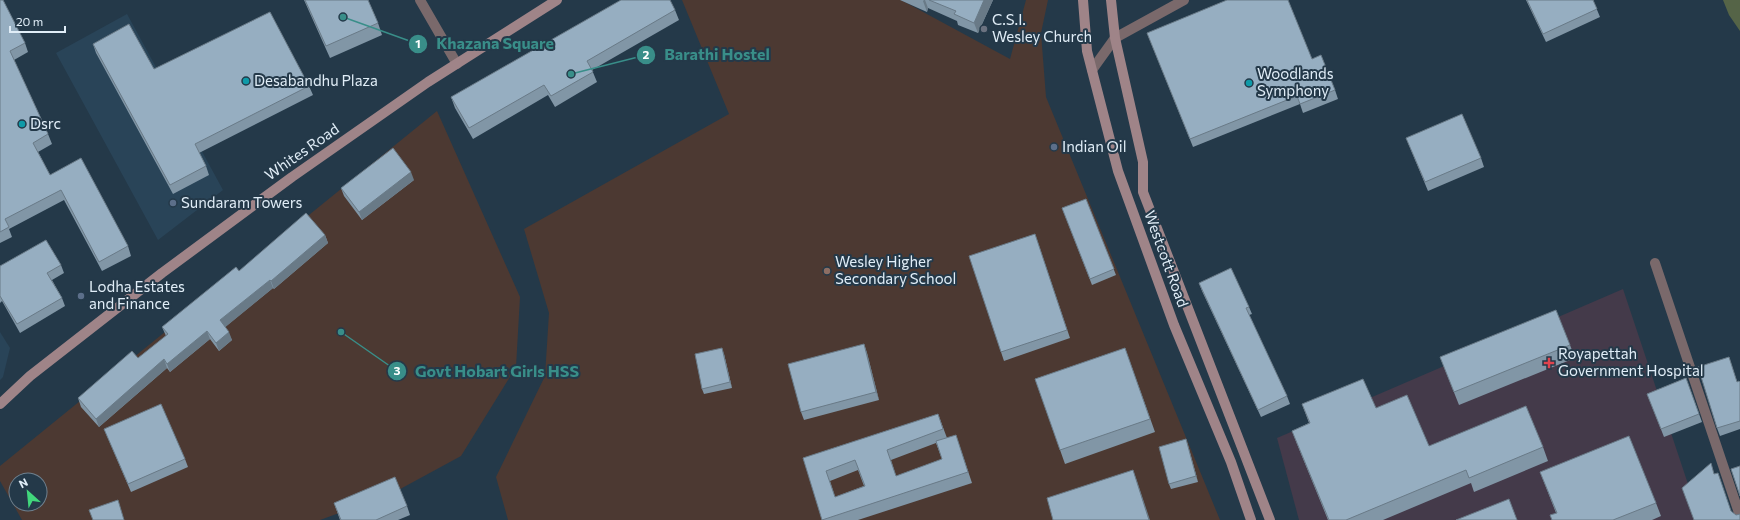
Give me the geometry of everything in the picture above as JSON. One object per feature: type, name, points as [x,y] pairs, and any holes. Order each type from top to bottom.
[{"type":"main road","name":"Whites Road","points":[[0,404],[30,376],[190,252],[292,177],[428,82],[557,0]]},
{"type":"main road","name":"Westcott Road","points":[[1083,0],[1087,51],[1118,171],[1174,325],[1231,462],[1251,520]]},
{"type":"main road","name":"Westcott Road","points":[[1111,0],[1115,38],[1143,162],[1143,192],[1270,520]]},
{"type":"street","points":[[420,0],[457,64]]},
{"type":"street","points":[[1092,70],[1115,38],[1184,0]]},
{"type":"street","points":[[1655,263],[1740,516]]},
{"type":"shaded area","name":"Wesley Higher Secondary School","points":[[682,0],[901,0],[1010,59],[1026,0],[1048,0],[1041,33],[1046,97],[1220,520],[508,520],[496,477],[545,376],[549,313],[524,229],[729,114]]},
{"type":"shaded area","name":"Sundaram Towers","points":[[127,14],[223,190],[158,240],[56,53]]},
{"type":"shaded area","points":[[437,111],[520,297],[516,367],[461,456],[391,494],[320,520],[22,520],[17,512],[48,512],[48,472],[8,472],[8,495],[0,481],[0,466]]},
{"type":"shaded area","name":"Royapettah Government Hospital","points":[[1623,289],[1700,520],[1299,520],[1277,438]]},
{"type":"shaded area","points":[[0,332],[10,348],[3,377],[0,380]]},
{"type":"green space","points":[[1723,0],[1740,0],[1740,31],[1729,15]]},
{"type":"building","points":[[0,0],[3,0],[25,43],[10,51],[48,134],[33,143],[50,175],[81,158],[128,246],[99,262],[61,190],[5,219],[9,227],[0,232]]},
{"type":"building","points":[[305,0],[368,0],[378,23],[326,46]]},
{"type":"building","points":[[621,0],[670,0],[675,10],[587,61],[593,72],[551,96],[544,85],[469,128],[451,97]]},
{"type":"building","points":[[929,0],[984,0],[974,23],[954,14],[956,11]]},
{"type":"building","name":"Woodlands Symphony","points":[[1227,0],[1288,0],[1312,59],[1321,55],[1335,90],[1300,104],[1297,96],[1190,139],[1147,33]]},
{"type":"building","points":[[1527,0],[1593,0],[1597,9],[1543,34]]},
{"type":"building","points":[[270,12],[309,86],[195,144],[206,166],[170,185],[93,44],[129,24],[154,69]]},
{"type":"building","points":[[1462,114],[1481,158],[1425,182],[1406,138]]},
{"type":"building","points":[[393,148],[411,172],[359,212],[341,188]]},
{"type":"building","points":[[1086,199],[1114,269],[1090,279],[1062,208]]},
{"type":"building","points":[[306,213],[325,235],[271,281],[270,280],[220,320],[229,332],[216,343],[207,331],[167,364],[164,359],[96,419],[78,398],[132,351],[138,358],[168,334],[162,327],[236,267],[239,271]]},
{"type":"building","points":[[1035,234],[1067,330],[1001,352],[969,256]]},
{"type":"building","points":[[46,240],[61,265],[47,273],[62,298],[17,324],[0,296],[0,266]]},
{"type":"building","points":[[1231,268],[1249,307],[1246,308],[1287,396],[1258,410],[1199,283]]},
{"type":"building","points":[[1556,310],[1570,345],[1454,392],[1440,357]]},
{"type":"building","points":[[864,344],[876,392],[801,412],[788,364]]},
{"type":"building","points":[[722,348],[730,382],[702,389],[695,354]]},
{"type":"building","points":[[1125,348],[1150,419],[1060,450],[1035,379]]},
{"type":"building","points":[[1729,357],[1737,382],[1740,382],[1740,421],[1717,428],[1698,367]]},
{"type":"building","points":[[1686,378],[1699,414],[1661,429],[1647,394]]},
{"type":"building","points":[[1363,379],[1376,408],[1407,395],[1429,446],[1526,406],[1543,447],[1469,478],[1466,470],[1346,520],[1329,520],[1292,431],[1310,423],[1302,404]]},
{"type":"building","points":[[161,404],[185,459],[128,484],[104,429]]},
{"type":"building","points":[[938,414],[943,429],[887,450],[896,476],[942,459],[936,441],[956,435],[968,472],[822,520],[803,458]],"holes":[[[855,460],[865,486],[835,497],[826,471]]]},
{"type":"building","points":[[1629,436],[1656,503],[1613,520],[1552,520],[1550,515],[1557,513],[1540,472]]},
{"type":"building","points":[[1186,439],[1196,476],[1169,484],[1159,447]]},
{"type":"building","points":[[1711,463],[1714,474],[1718,473],[1731,511],[1736,515],[1740,514],[1740,520],[1694,520],[1682,488]]},
{"type":"building","points":[[1740,466],[1740,496],[1731,469]]},
{"type":"building","points":[[1133,470],[1149,520],[1053,520],[1047,498]]},
{"type":"building","points":[[395,477],[407,506],[376,520],[341,520],[334,503]]},
{"type":"building","points":[[1509,499],[1517,520],[1456,520]]},
{"type":"building","points":[[118,500],[124,520],[93,520],[89,510]]},
{"type":"place","name":"Khazana Square","points":[[343,17]]},
{"type":"place","name":"C.S.I. Wesley Church","points":[[984,29]]},
{"type":"place","name":"Barathi Hostel","points":[[571,74]]},
{"type":"place","name":"Desabandhu Plaza","points":[[246,81]]},
{"type":"place","name":"Woodlands Symphony","points":[[1249,83]]},
{"type":"place","name":"Dsrc","points":[[22,124]]},
{"type":"place","name":"Indian Oil","points":[[1054,147]]},
{"type":"place","name":"Sundaram Towers","points":[[173,203]]},
{"type":"place","name":"Wesley Higher Secondary School","points":[[827,271]]},
{"type":"place","name":"Lodha Estates and Finance","points":[[81,296]]},
{"type":"place","name":"Govt Hobart Girls HSS","points":[[341,332]]},
{"type":"place","name":"Royapettah Government Hospital","points":[[1549,363]]}]
